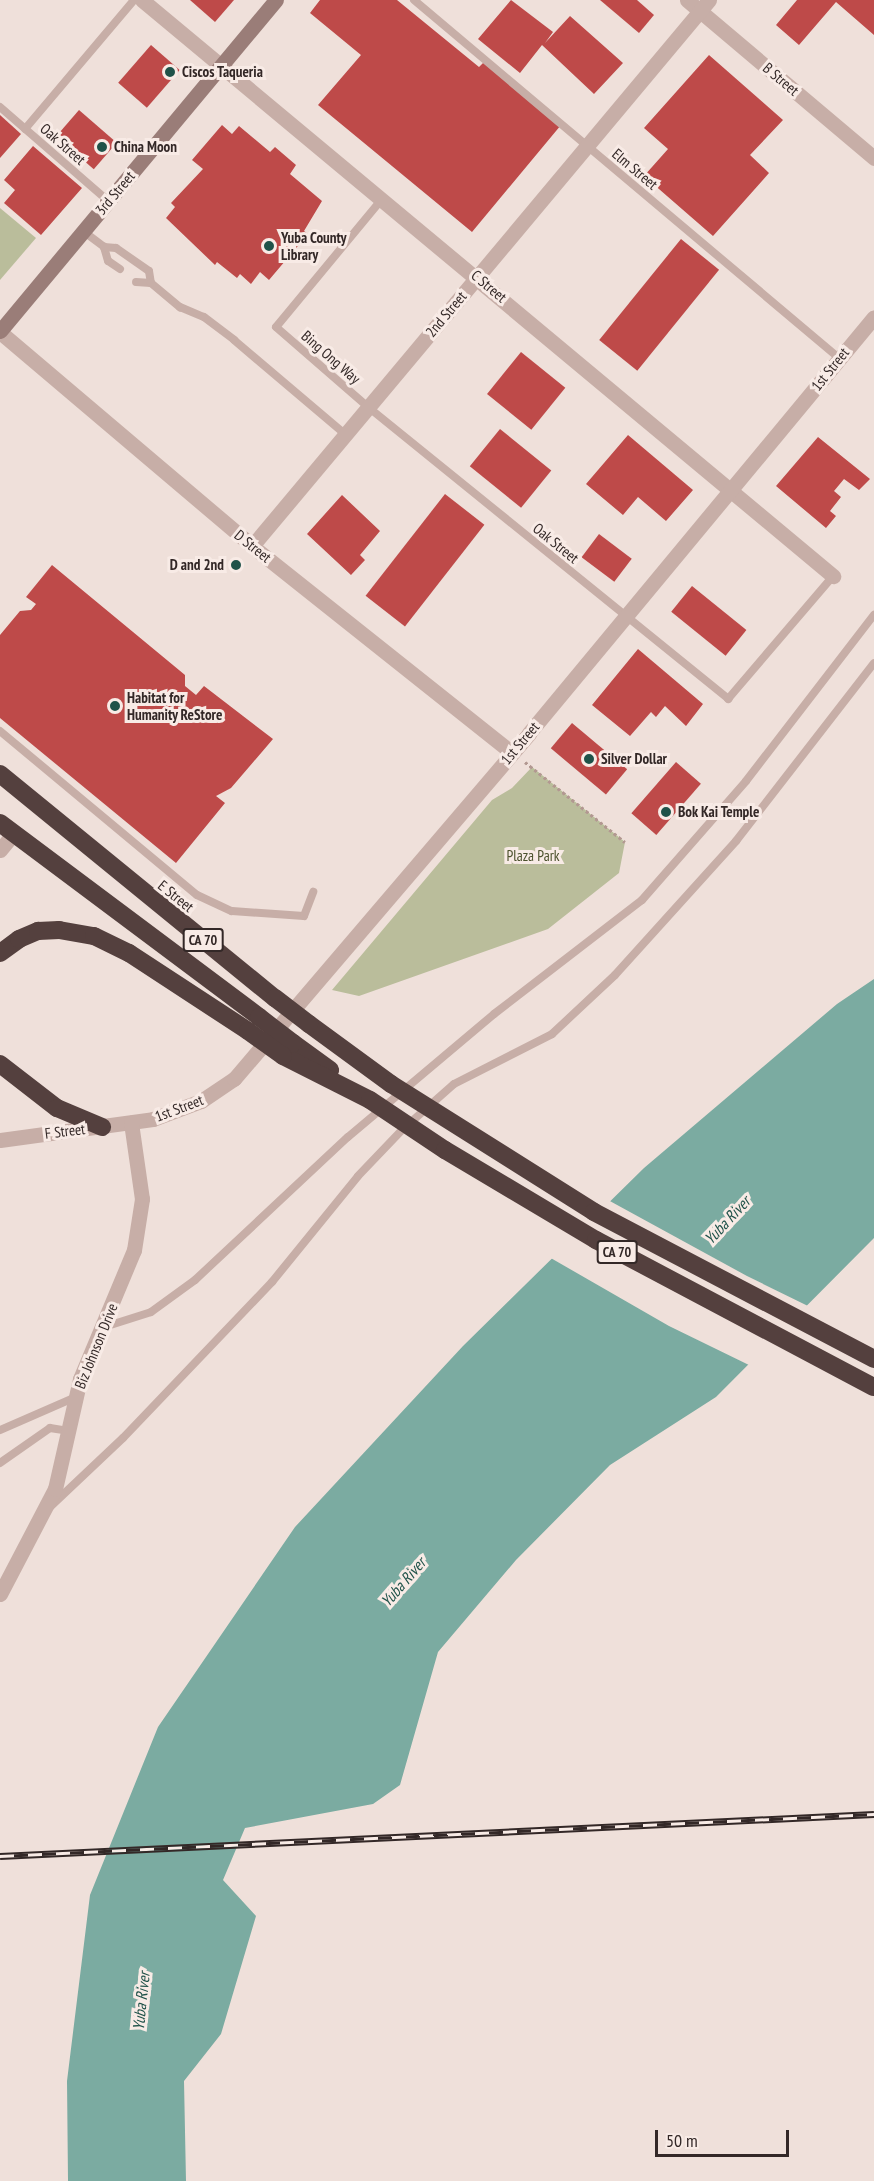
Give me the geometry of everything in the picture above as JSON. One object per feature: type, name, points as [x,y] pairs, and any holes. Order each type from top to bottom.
[{"type":"highway","name":"E Street","points":[[0,774],[275,998],[391,1084],[594,1212],[874,1359]]},
{"type":"highway","name":"CA 70","points":[[7,829],[259,1017],[288,1049],[518,1195],[701,1299],[874,1387]]},
{"type":"highway","points":[[0,953],[19,939],[38,931],[59,930],[94,936],[129,953],[248,1031],[288,1049]]},
{"type":"highway","points":[[0,1064],[57,1108],[102,1126]]},
{"type":"street","name":"C Street","points":[[142,0],[478,276],[833,576]]},
{"type":"street","name":"3rd Street","points":[[0,332],[276,0]]},
{"type":"street","name":"B Street","points":[[687,0],[704,5],[874,158]]},
{"type":"street","name":"2nd Street","points":[[252,546],[588,147],[704,5]]},
{"type":"street","name":"1st Street","points":[[131,1123],[179,1111],[234,1079],[512,753],[874,317]]},
{"type":"street","name":"D Street","points":[[0,332],[252,546],[512,753]]},
{"type":"street","points":[[0,850],[7,829]]},
{"type":"street","name":"Biz Johnson Drive","points":[[0,1594],[6,1577],[46,1510],[64,1462],[76,1397],[101,1329],[126,1274],[140,1226],[141,1184],[131,1123]]},
{"type":"street","name":"F Street","points":[[0,1140],[131,1123]]},
{"type":"lane","points":[[25,129],[134,0]]},
{"type":"lane","name":"Elm Street","points":[[414,0],[839,358]]},
{"type":"lane","name":"Oak Street","points":[[0,107],[108,201]]},
{"type":"lane","name":"Bing Ong Way","points":[[368,407],[276,327],[383,198]]},
{"type":"lane","points":[[83,231],[104,247],[116,248],[149,271],[151,284]]},
{"type":"lane","points":[[104,247],[108,261],[120,269]]},
{"type":"lane","points":[[136,282],[151,284],[180,307],[204,317],[345,435]]},
{"type":"lane","name":"Oak Street","points":[[368,407],[728,699],[833,576]]},
{"type":"lane","points":[[101,1329],[151,1312],[195,1280],[348,1137],[480,1025],[642,900],[746,781],[874,615]]},
{"type":"lane","points":[[46,1510],[132,1429],[266,1289],[358,1176],[402,1130],[454,1084],[552,1034],[615,975],[736,842],[874,663]]},
{"type":"lane","points":[[0,731],[197,895],[232,911],[284,917],[304,916],[313,892]]},
{"type":"lane","points":[[0,1430],[76,1397]]},
{"type":"lane","points":[[0,1463],[50,1428],[70,1431]]},
{"type":"path","points":[[512,753],[625,842]]},
{"type":"green space","points":[[0,208],[36,238],[0,280]]},
{"type":"green space","name":"Plaza Park","points":[[532,767],[625,842],[619,873],[548,929],[359,996],[332,990],[492,800],[512,788]]},
{"type":"water","name":"Yuba River","points":[[874,979],[874,1238],[716,1397],[610,1465],[516,1560],[438,1652],[400,1785],[373,1804],[245,1828],[223,1880],[256,1916],[221,2034],[184,2081],[186,2181],[68,2181],[67,2081],[90,1895],[158,1727],[295,1527],[463,1346],[644,1168],[837,1004]]},
{"type":"pier","points":[[608,1200],[747,1276],[808,1306],[751,1366],[669,1326],[549,1257]]},
{"type":"building","points":[[190,0],[234,0],[215,22]]},
{"type":"building","points":[[320,0],[397,0],[479,67],[484,62],[561,125],[472,232],[318,105],[361,55],[310,13]]},
{"type":"building","points":[[511,0],[553,32],[545,43],[570,16],[623,63],[594,94],[542,45],[520,73],[478,39]]},
{"type":"building","points":[[600,0],[637,0],[654,15],[639,33]]},
{"type":"building","points":[[797,0],[874,0],[874,35],[836,2],[799,45],[776,25]]},
{"type":"building","points":[[151,45],[180,70],[147,108],[118,83]]},
{"type":"building","points":[[709,55],[783,120],[750,155],[769,173],[713,236],[644,176],[668,149],[644,128]]},
{"type":"building","points":[[79,110],[117,143],[94,169],[56,136]]},
{"type":"building","points":[[0,115],[21,134],[0,158]]},
{"type":"building","points":[[222,125],[232,134],[239,126],[270,152],[275,147],[296,165],[290,174],[322,201],[304,231],[308,234],[269,280],[260,272],[251,284],[240,274],[237,278],[217,262],[215,265],[166,218],[175,207],[171,203],[203,169],[192,160]]},
{"type":"building","points":[[33,146],[82,188],[41,235],[4,203],[15,190],[4,180]]},
{"type":"building","points":[[681,239],[719,270],[637,371],[599,340]]},
{"type":"building","points":[[521,352],[565,388],[531,430],[487,394]]},
{"type":"building","points":[[500,429],[551,471],[521,508],[470,466]]},
{"type":"building","points":[[628,435],[693,490],[666,521],[638,497],[623,515],[586,484]]},
{"type":"building","points":[[818,437],[870,479],[859,490],[844,479],[834,491],[841,497],[830,511],[836,516],[826,528],[776,486]]},
{"type":"building","points":[[445,494],[484,525],[405,626],[366,596]]},
{"type":"building","points":[[342,495],[380,531],[360,555],[365,560],[351,575],[307,534]]},
{"type":"building","points":[[599,534],[632,559],[614,582],[582,557]]},
{"type":"building","name":"Habitat for Humanity ReStore","points":[[52,565],[185,675],[185,686],[196,695],[204,686],[273,739],[231,788],[216,796],[225,803],[176,863],[0,718],[0,635],[20,611],[31,610],[36,604],[26,597]]},
{"type":"building","points":[[692,586],[746,630],[726,656],[671,612]]},
{"type":"building","points":[[638,649],[703,704],[686,726],[665,706],[656,717],[651,712],[630,736],[592,705]]},
{"type":"building","name":"Silver Dollar","points":[[572,723],[627,769],[606,795],[551,748]]},
{"type":"building","points":[[676,762],[701,784],[656,835],[631,813]]},
{"type":"railway","points":[[0,1856],[874,1814]]},
{"type":"place","name":"Ciscos Taqueria","points":[[170,72]]},
{"type":"place","name":"China Moon","points":[[102,147]]},
{"type":"place","name":"Yuba County Library","points":[[269,246]]},
{"type":"place","name":"D and 2nd","points":[[236,565]]},
{"type":"place","name":"Habitat for Humanity ReStore","points":[[115,706]]},
{"type":"place","name":"Silver Dollar","points":[[589,759]]},
{"type":"place","name":"Bok Kai Temple","points":[[666,812]]}]
